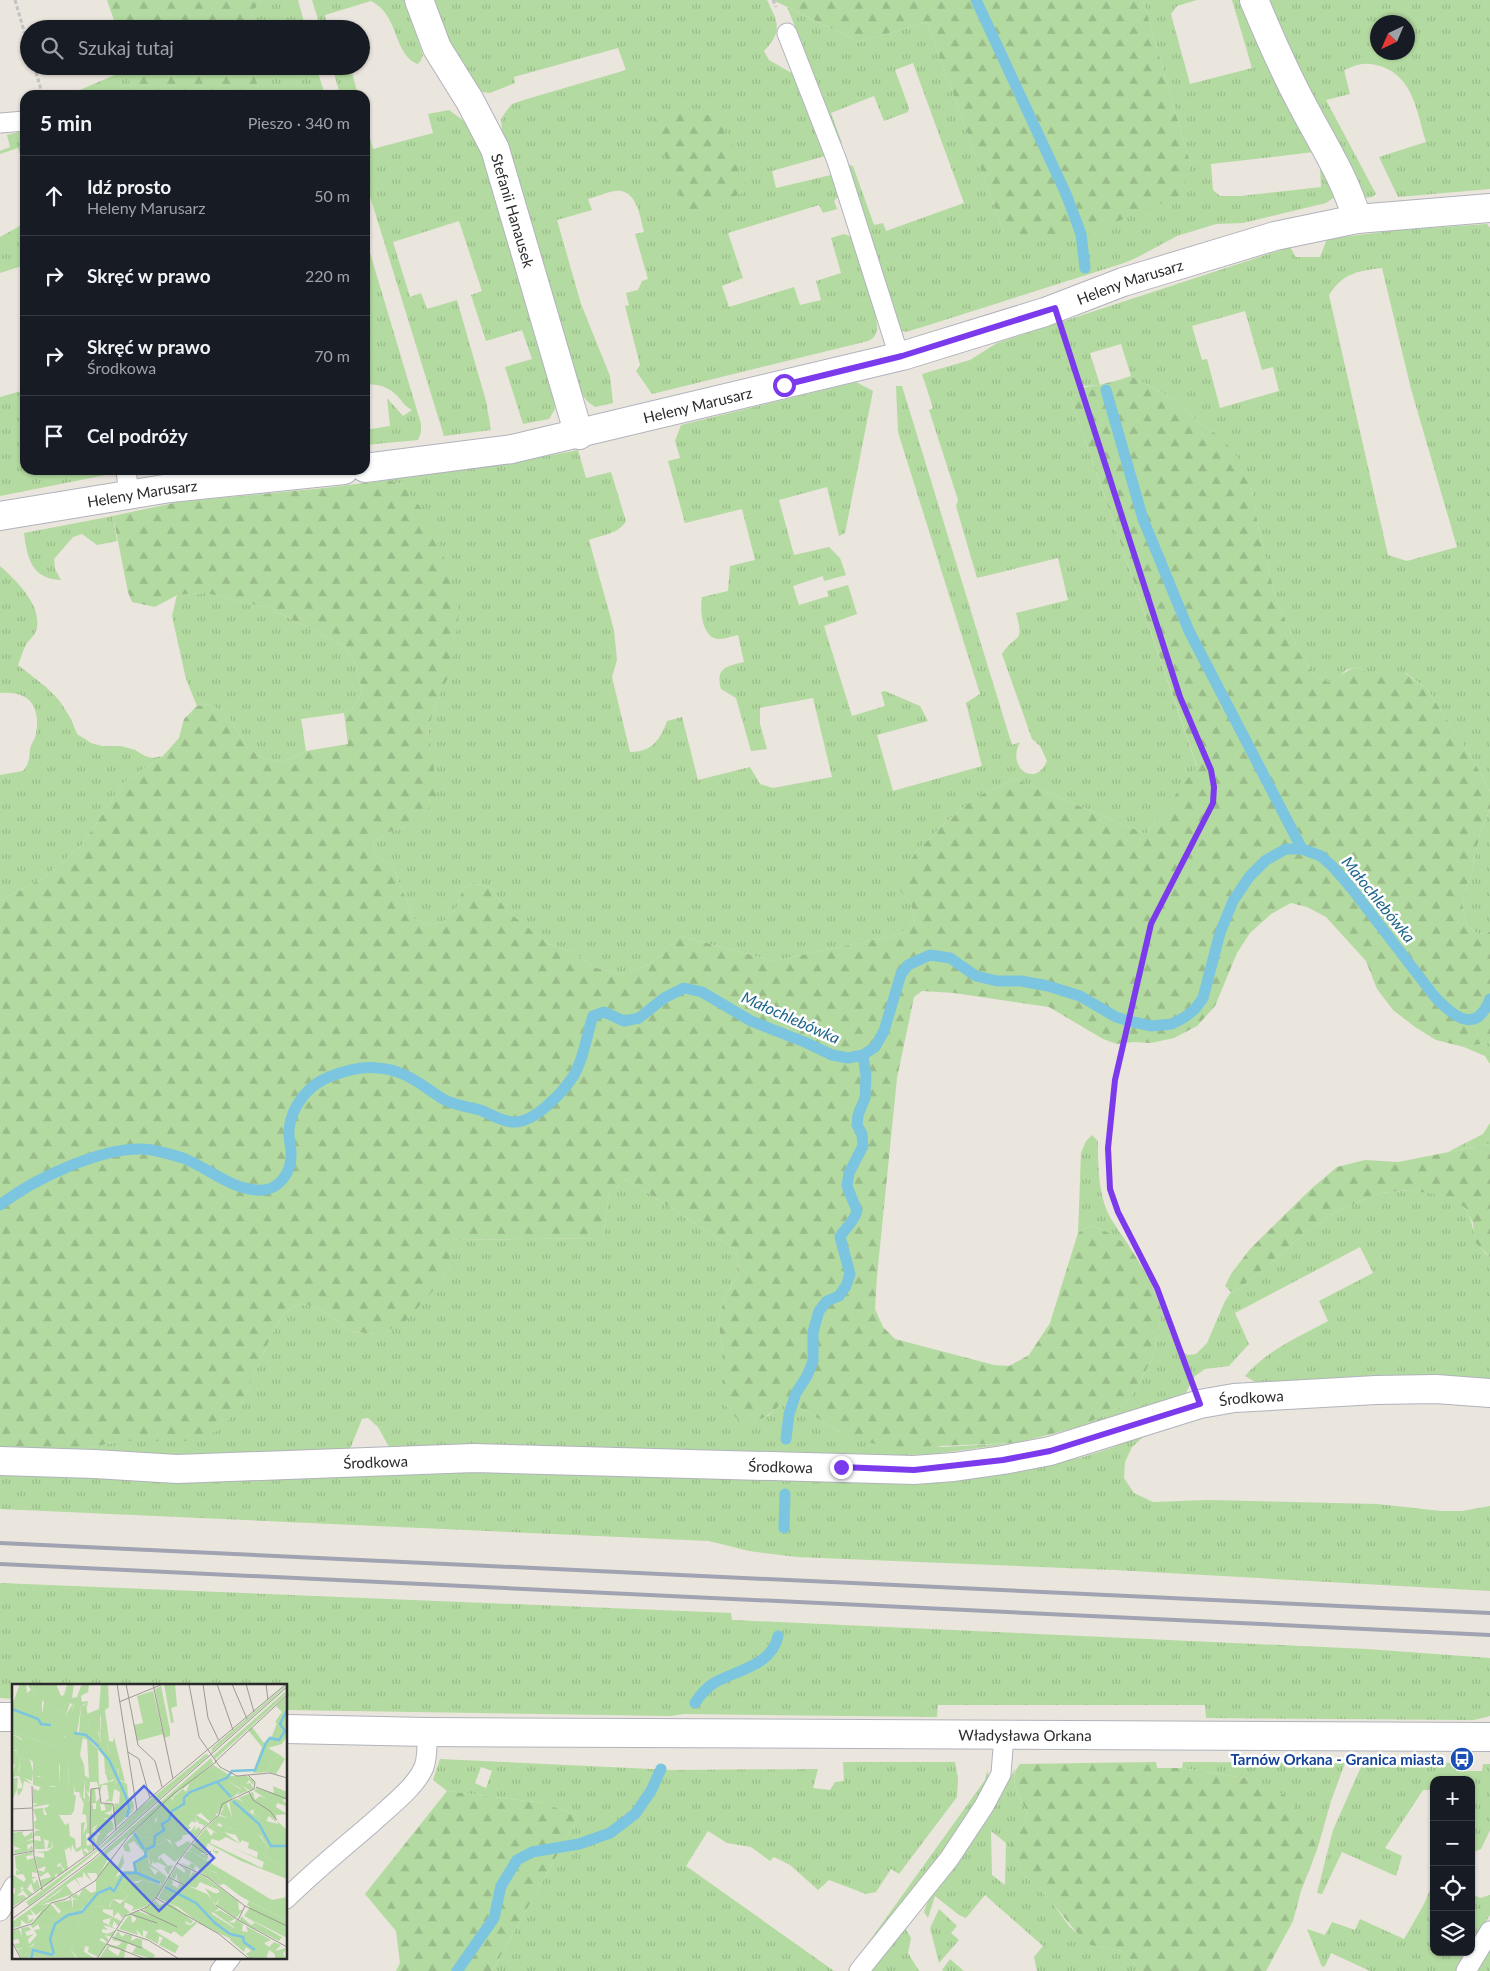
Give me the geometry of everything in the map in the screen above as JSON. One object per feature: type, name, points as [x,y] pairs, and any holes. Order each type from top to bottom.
[{"type":"street","name":"Stefanii Hanausek","points":[[419,0],[436,48],[470,101],[495,149],[579,435]]},
{"type":"street","points":[[1254,0],[1297,94],[1343,182],[1357,219]]},
{"type":"street","name":"Heleny Marusarz","points":[[370,467],[512,449],[579,435],[899,356],[1055,308],[1123,282],[1275,236],[1357,219],[1490,208]]},
{"type":"street","name":"Heleny Marusarz","points":[[0,516],[127,482],[170,488],[296,475]]},
{"type":"street","name":"Środkowa","points":[[0,1461],[177,1469],[474,1458],[914,1470],[1003,1460],[1050,1451],[1200,1404],[1234,1398],[1376,1390],[1436,1390],[1490,1393]]},
{"type":"street","name":"Władysława Orkana","points":[[288,1729],[560,1733],[1490,1737]]},
{"type":"lane","points":[[787,33],[837,161],[899,356]]},
{"type":"lane","points":[[0,123],[20,121]]},
{"type":"lane","points":[[288,1897],[318,1868],[391,1806],[417,1779],[424,1767],[427,1752],[427,1732]]},
{"type":"lane","points":[[859,1971],[949,1860],[984,1806],[1002,1774],[1004,1735]]},
{"type":"lane","points":[[0,1911],[12,1890]]},
{"type":"lane","points":[[1466,1971],[1490,1931]]},
{"type":"lane","points":[[220,1971],[230,1958]]},
{"type":"path","points":[[15,0],[21,20]]},
{"type":"path","points":[[37,75],[40,90]]},
{"type":"path","points":[[1055,308],[1177,688],[1211,770],[1214,787],[1213,803],[1151,924],[1115,1080],[1108,1148],[1110,1189],[1118,1212],[1157,1288],[1200,1404]]},
{"type":"green space","points":[[107,0],[262,0],[253,11],[250,20],[114,20]]},
{"type":"green space","points":[[262,0],[298,0],[304,20],[250,20],[253,11]]},
{"type":"green space","points":[[312,0],[405,0],[423,55],[417,64],[409,58],[403,51],[387,15],[371,1],[325,15],[326,20],[318,20]]},
{"type":"green space","points":[[430,0],[767,0],[774,14],[777,26],[774,38],[764,51],[769,60],[795,75],[825,156],[772,171],[776,188],[831,175],[838,197],[834,201],[837,209],[823,213],[819,205],[728,233],[743,278],[722,286],[729,307],[794,287],[800,305],[821,300],[816,281],[841,273],[831,238],[844,234],[854,238],[869,287],[876,314],[877,325],[874,337],[868,341],[652,394],[636,371],[640,365],[625,306],[629,305],[626,293],[638,290],[642,281],[648,279],[635,234],[644,232],[639,212],[633,199],[622,191],[615,191],[588,199],[592,210],[557,220],[581,304],[610,376],[613,403],[595,407],[588,402],[579,391],[512,170],[501,119],[512,104],[626,70],[618,48],[514,77],[515,83],[490,93],[483,92],[477,87],[450,48]]},
{"type":"green space","points":[[773,0],[1143,0],[1191,166],[1181,195],[1085,235],[1040,236],[1004,233],[927,22],[859,42]]},
{"type":"green space","points":[[1143,0],[1197,0],[1177,6],[1171,14],[1190,84],[1252,68],[1232,0],[1240,0],[1335,193],[1333,198],[1326,203],[1243,223],[1216,224],[1177,236],[1124,263],[905,332],[901,330],[849,171],[849,165],[853,166],[874,225],[883,223],[886,231],[964,203],[913,63],[895,70],[909,108],[908,112],[884,121],[874,96],[831,113],[842,143],[836,138],[787,7],[859,42],[927,22],[1004,233],[1191,166]],"holes":[[[1314,152],[1320,167],[1321,187],[1240,196],[1220,196],[1213,190],[1211,164]]]},
{"type":"green space","points":[[1263,0],[1490,0],[1490,189],[1398,197],[1379,157],[1426,142],[1413,98],[1402,80],[1393,72],[1383,67],[1365,64],[1344,70],[1350,94],[1326,100],[1376,194],[1372,197],[1363,198]]},
{"type":"green space","points":[[115,75],[130,75],[129,90],[80,90]]},
{"type":"green space","points":[[130,75],[256,75],[258,90],[129,90]]},
{"type":"green space","points":[[256,75],[319,75],[323,90],[258,90]]},
{"type":"green space","points":[[334,75],[353,75],[357,90],[339,90]]},
{"type":"green space","points":[[677,107],[686,111],[712,116],[720,123],[725,130],[737,160],[746,186],[744,192],[725,201],[692,211],[684,206],[656,133],[655,116],[663,110]]},
{"type":"green space","points":[[449,110],[472,127],[479,136],[553,387],[555,409],[549,419],[523,424],[505,367],[532,359],[522,330],[486,341],[471,295],[482,291],[459,221],[393,242],[410,297],[421,293],[427,309],[457,300],[486,401],[491,430],[444,436],[370,196],[370,138],[373,149],[433,133],[428,114]]},
{"type":"green space","points":[[20,132],[20,154],[18,148],[0,154],[0,151],[10,147],[7,135]]},
{"type":"green space","points":[[1487,224],[1490,228],[1490,791],[1473,760],[1428,690],[1406,673],[1388,677],[1372,674],[1356,667],[1346,670],[1337,679],[1327,682],[1314,675],[1300,654],[1276,599],[1259,531],[1251,486],[1215,433],[1198,422],[1172,398],[1131,376],[1121,344],[1090,353],[1100,385],[1084,386],[1071,399],[1197,767],[1146,834],[1015,779],[976,797],[946,822],[916,852],[900,891],[911,904],[915,920],[908,928],[900,934],[891,937],[774,961],[680,936],[649,965],[619,974],[593,967],[573,952],[549,944],[507,911],[491,888],[474,883],[463,889],[456,909],[443,922],[427,925],[414,919],[393,867],[379,858],[373,850],[374,841],[389,832],[411,825],[431,752],[428,729],[437,701],[403,485],[389,480],[505,464],[578,450],[586,478],[611,472],[626,521],[619,529],[589,540],[614,630],[617,660],[612,677],[630,752],[650,747],[658,739],[667,721],[682,717],[698,780],[750,767],[760,784],[773,788],[832,777],[813,698],[760,708],[760,724],[767,749],[751,751],[736,698],[721,689],[720,682],[721,672],[724,669],[744,662],[738,635],[720,639],[710,635],[706,631],[702,619],[701,607],[702,597],[728,591],[730,566],[755,560],[742,509],[685,523],[668,461],[680,458],[675,441],[681,425],[856,382],[873,391],[845,533],[839,536],[827,487],[779,500],[794,555],[829,547],[840,558],[846,575],[824,581],[823,576],[793,586],[799,605],[829,596],[827,591],[848,585],[857,614],[824,626],[852,716],[885,706],[881,692],[885,691],[920,706],[928,721],[877,735],[893,791],[982,766],[966,703],[980,694],[898,432],[896,386],[902,386],[1012,745],[1020,742],[1017,751],[1019,766],[1029,774],[1036,773],[1042,769],[1047,761],[1040,746],[1032,739],[1002,654],[1018,637],[1020,630],[1016,613],[1068,600],[1058,558],[977,578],[956,506],[958,500],[929,410],[933,408],[922,374],[970,360],[997,343],[1290,247],[1296,257],[1320,257],[1327,239],[1398,230]],"holes":[[[1382,268],[1411,389],[1457,547],[1407,561],[1388,555],[1329,295],[1340,282],[1352,274]],[[1245,311],[1262,370],[1273,367],[1279,391],[1220,408],[1207,359],[1202,360],[1192,326]]]},
{"type":"green space","points":[[20,225],[20,267],[0,273],[0,237]]},
{"type":"green space","points":[[370,253],[421,424],[418,440],[370,445],[370,429],[390,426],[387,398],[403,416],[412,410],[389,389],[370,385]]},
{"type":"green space","points":[[1131,376],[1172,398],[1234,451],[1251,486],[1259,531],[1276,599],[1300,654],[1314,675],[1327,682],[1356,667],[1380,675],[1405,673],[1428,690],[1473,760],[1490,791],[1490,810],[1480,833],[1462,903],[1467,925],[1478,934],[1490,932],[1490,1042],[1464,1047],[1436,1040],[1415,1027],[1393,1010],[1377,989],[1366,961],[1326,917],[1307,907],[1291,903],[1271,914],[1250,933],[1237,953],[1215,1006],[1197,1026],[1174,1038],[1151,1043],[1133,1042],[1117,1044],[1103,1039],[1049,1007],[954,993],[922,991],[914,997],[897,1078],[877,1276],[875,1309],[883,1327],[895,1339],[994,1365],[1009,1366],[1029,1355],[1050,1323],[1078,1233],[1091,1225],[1109,1233],[1129,1246],[1150,1280],[1162,1311],[1153,1357],[1125,1405],[1079,1427],[1016,1443],[887,1448],[842,1433],[799,1407],[780,1405],[762,1418],[751,1422],[740,1422],[723,1403],[723,1353],[718,1321],[725,1297],[739,1272],[737,1250],[626,1179],[609,1194],[603,1238],[450,1240],[450,1265],[441,1282],[402,1325],[375,1334],[350,1331],[330,1315],[309,1305],[299,1304],[284,1313],[272,1334],[238,1411],[217,1431],[193,1441],[123,1441],[76,1450],[0,1448],[0,901],[42,879],[82,845],[123,783],[163,756],[179,738],[184,719],[197,706],[210,704],[229,717],[247,747],[265,759],[281,762],[306,751],[348,744],[344,713],[352,709],[362,692],[356,665],[345,646],[269,608],[206,593],[177,595],[155,607],[132,602],[128,592],[113,516],[178,502],[389,480],[403,485],[425,513],[445,560],[459,614],[450,673],[437,701],[428,729],[437,800],[411,825],[389,832],[374,841],[373,850],[379,858],[393,867],[414,919],[427,925],[443,922],[456,909],[463,889],[474,883],[491,888],[507,911],[549,944],[573,952],[593,967],[619,974],[649,965],[680,936],[774,961],[891,937],[900,934],[908,928],[915,920],[911,904],[900,891],[899,879],[916,852],[946,822],[976,797],[1015,779],[1146,834],[1197,766],[1071,399],[1077,391],[1084,387]]},
{"type":"green space","points":[[20,391],[20,475],[106,475],[0,496],[0,397]]},
{"type":"green space","points":[[113,516],[117,541],[97,545],[82,534],[73,537],[54,559],[55,569],[61,580],[43,576],[32,565],[24,533]]},
{"type":"green space","points":[[0,566],[21,586],[36,613],[35,634],[27,643],[18,665],[59,700],[71,719],[77,734],[91,743],[102,746],[121,746],[152,758],[163,756],[123,783],[82,845],[42,879],[0,901],[0,775],[23,771],[27,765],[36,734],[37,715],[31,702],[25,697],[19,694],[0,693]]},
{"type":"green space","points":[[206,593],[269,608],[345,646],[356,665],[362,692],[352,709],[344,713],[301,719],[306,751],[281,762],[265,759],[247,747],[229,717],[210,704],[197,706],[186,679],[172,616],[177,595]]},
{"type":"green space","points":[[1490,810],[1490,932],[1478,934],[1467,925],[1462,903],[1480,833]]},
{"type":"green space","points":[[1490,1042],[1490,1064],[1485,1056],[1464,1047]]},
{"type":"green space","points":[[1490,1123],[1490,1144],[1448,1152],[1483,1134]]},
{"type":"green space","points":[[1092,1135],[1098,1141],[1100,1180],[1106,1208],[1129,1246],[1109,1233],[1091,1225],[1078,1233],[1081,1153],[1086,1141]]},
{"type":"green space","points":[[1490,1144],[1490,1257],[1475,1242],[1473,1223],[1465,1208],[1450,1197],[1410,1190],[1381,1193],[1341,1209],[1303,1234],[1239,1289],[1231,1292],[1225,1286],[1231,1274],[1250,1249],[1311,1189],[1337,1167],[1365,1160],[1398,1162]]},
{"type":"green space","points":[[626,1179],[737,1250],[739,1272],[725,1297],[718,1321],[723,1353],[723,1403],[768,1416],[780,1405],[799,1407],[842,1433],[943,1447],[1016,1443],[934,1454],[880,1456],[472,1444],[389,1447],[378,1427],[368,1418],[362,1419],[350,1449],[218,1459],[76,1450],[123,1441],[193,1441],[238,1411],[272,1334],[284,1313],[299,1304],[309,1305],[330,1315],[350,1331],[374,1334],[401,1325],[441,1282],[450,1265],[450,1240],[603,1238],[609,1194]]},
{"type":"green space","points":[[1410,1190],[1442,1194],[1452,1198],[1461,1205],[1467,1212],[1477,1242],[1490,1257],[1490,1382],[1273,1385],[1257,1383],[1245,1376],[1273,1351],[1328,1321],[1319,1301],[1373,1273],[1360,1247],[1235,1313],[1249,1344],[1229,1366],[1205,1369],[1195,1376],[1185,1394],[1176,1401],[1079,1427],[1125,1405],[1153,1357],[1162,1311],[1176,1348],[1188,1355],[1196,1354],[1207,1343],[1225,1301],[1231,1292],[1239,1289],[1303,1234],[1341,1209],[1381,1193]]},
{"type":"green space","points":[[1151,1430],[1132,1447],[1125,1462],[1124,1478],[1134,1493],[1153,1502],[1207,1500],[1377,1504],[1441,1511],[1462,1511],[1490,1506],[1490,1591],[1114,1570],[797,1557],[749,1551],[709,1541],[0,1509],[0,1471],[284,1476],[501,1472],[740,1477],[850,1483],[896,1483],[961,1479],[1014,1472],[1083,1457],[1114,1447]]},
{"type":"green space","points":[[0,1583],[731,1613],[732,1620],[1367,1649],[1490,1658],[1490,1716],[1474,1720],[1206,1718],[1205,1705],[938,1705],[937,1717],[684,1714],[670,1716],[288,1710],[288,1684],[12,1684],[12,1699],[0,1698]]},
{"type":"green space","points":[[440,1759],[672,1770],[818,1769],[813,1788],[830,1790],[835,1782],[844,1781],[843,1762],[955,1762],[958,1778],[957,1797],[899,1874],[891,1869],[876,1892],[866,1894],[829,1880],[818,1890],[790,1865],[774,1857],[770,1861],[751,1847],[727,1843],[708,1831],[686,1866],[834,1971],[492,1971],[579,1816],[543,1803],[447,1791],[433,1780]],"holes":[[[481,1767],[492,1771],[486,1788],[475,1783]]]},
{"type":"green space","points":[[1156,1762],[1157,1768],[1182,1768],[1251,1779],[1272,1787],[1288,1798],[1305,1818],[1313,1835],[1317,1850],[1301,1891],[1293,1921],[1266,1971],[1139,1971],[1134,1963],[1121,1951],[1090,1945],[1082,1939],[1050,1900],[1020,1871],[1010,1846],[1022,1829],[1028,1814],[1016,1789],[1014,1776],[1020,1764]]},
{"type":"green space","points":[[1183,1762],[1345,1763],[1331,1801],[1317,1850],[1313,1835],[1251,1779],[1182,1768]]},
{"type":"green space","points":[[1367,1762],[1456,1763],[1456,1771],[1482,1771],[1483,1764],[1490,1764],[1490,1830],[1481,1849],[1475,1851],[1475,1776],[1430,1776],[1430,1790],[1423,1790],[1385,1848],[1402,1856],[1396,1876],[1342,1852],[1322,1894],[1317,1893],[1333,1830],[1360,1769]]},
{"type":"green space","points":[[1015,1769],[1014,1781],[1028,1814],[1022,1829],[1012,1842],[1020,1871],[1050,1900],[1070,1927],[1090,1945],[1121,1951],[1134,1963],[1139,1971],[1037,1971],[1034,1957],[1043,1946],[985,1895],[966,1918],[959,1915],[935,1896],[928,1918],[924,1912],[943,1876],[989,1817]],"holes":[[[991,1831],[1006,1843],[1005,1885],[992,1875]]]},
{"type":"green space","points":[[987,1771],[989,1776],[981,1794],[955,1836],[852,1971],[848,1971],[985,1780]]},
{"type":"green space","points":[[447,1791],[543,1803],[579,1816],[492,1971],[396,1971],[400,1963],[396,1931],[365,1894]]},
{"type":"green space","points":[[1430,1890],[1430,1956],[1465,1956],[1456,1971],[1370,1971],[1331,1953],[1325,1966],[1322,1967],[1307,1929],[1325,1935],[1332,1922],[1355,1930],[1360,1919],[1404,1939]]},
{"type":"green space","points":[[1475,1895],[1480,1898],[1490,1895],[1490,1915],[1475,1939]]},
{"type":"green space","points":[[939,1909],[957,1926],[951,1933],[959,1940],[939,1963],[930,1928]]},
{"type":"green space","points":[[905,1928],[911,1938],[908,1953],[919,1971],[871,1971]]},
{"type":"green space","points":[[1490,1949],[1490,1971],[1477,1971]]},
{"type":"green space","points":[[950,1959],[964,1971],[943,1971]]},
{"type":"waterway","points":[[976,0],[1066,194],[1081,234],[1085,268]]},
{"type":"waterway","points":[[1106,390],[1143,519],[1189,631],[1302,849]]},
{"type":"waterway","name":"Małochlebówka","points":[[0,1205],[30,1185],[68,1167],[87,1159],[125,1150],[146,1149],[157,1151],[183,1158],[237,1186],[257,1190],[272,1188],[283,1179],[289,1167],[291,1160],[290,1121],[302,1098],[314,1085],[321,1081],[359,1068],[388,1069],[413,1079],[452,1103],[480,1110],[511,1122],[524,1120],[541,1111],[549,1104],[564,1089],[574,1075],[583,1053],[593,1016],[604,1012],[624,1021],[639,1018],[664,998],[684,988],[702,992],[751,1021],[832,1055],[848,1058],[863,1055],[875,1047],[884,1031],[901,974],[908,965],[930,955],[950,958],[976,976],[997,981],[1021,981],[1048,986],[1080,996],[1116,1017],[1133,1022],[1152,1026],[1172,1024],[1195,1009],[1203,998],[1220,933],[1233,901],[1249,877],[1266,860],[1286,849],[1302,849],[1321,856],[1334,868],[1435,997],[1450,1011],[1464,1019],[1478,1017],[1490,999]]},
{"type":"waterway","points":[[786,1439],[789,1414],[796,1393],[807,1376],[813,1361],[813,1332],[819,1311],[827,1301],[839,1296],[846,1286],[850,1274],[840,1237],[854,1219],[857,1211],[847,1186],[849,1173],[863,1146],[862,1134],[857,1125],[858,1115],[865,1098],[866,1076],[863,1055]]},
{"type":"waterway","points":[[784,1528],[785,1494]]},
{"type":"waterway","points":[[695,1703],[703,1692],[714,1683],[761,1661],[769,1654],[778,1636]]},
{"type":"waterway","points":[[457,1971],[494,1918],[501,1886],[517,1860],[532,1852],[579,1844],[610,1833],[635,1814],[651,1791],[661,1769]]},
{"type":"railway","points":[[0,1543],[1490,1613]]},
{"type":"railway","points":[[0,1564],[1490,1635]]},
{"type":"place","name":"Tarnów Orkana - Granica miasta","points":[[1462,1759]]},
{"type":"route","points":[[784,385],[902,356],[1055,308],[1180,697],[1211,770],[1214,787],[1213,803],[1151,924],[1115,1080],[1108,1148],[1110,1189],[1118,1212],[1157,1288],[1200,1404],[1050,1451],[1003,1460],[914,1470],[841,1467]]}]
